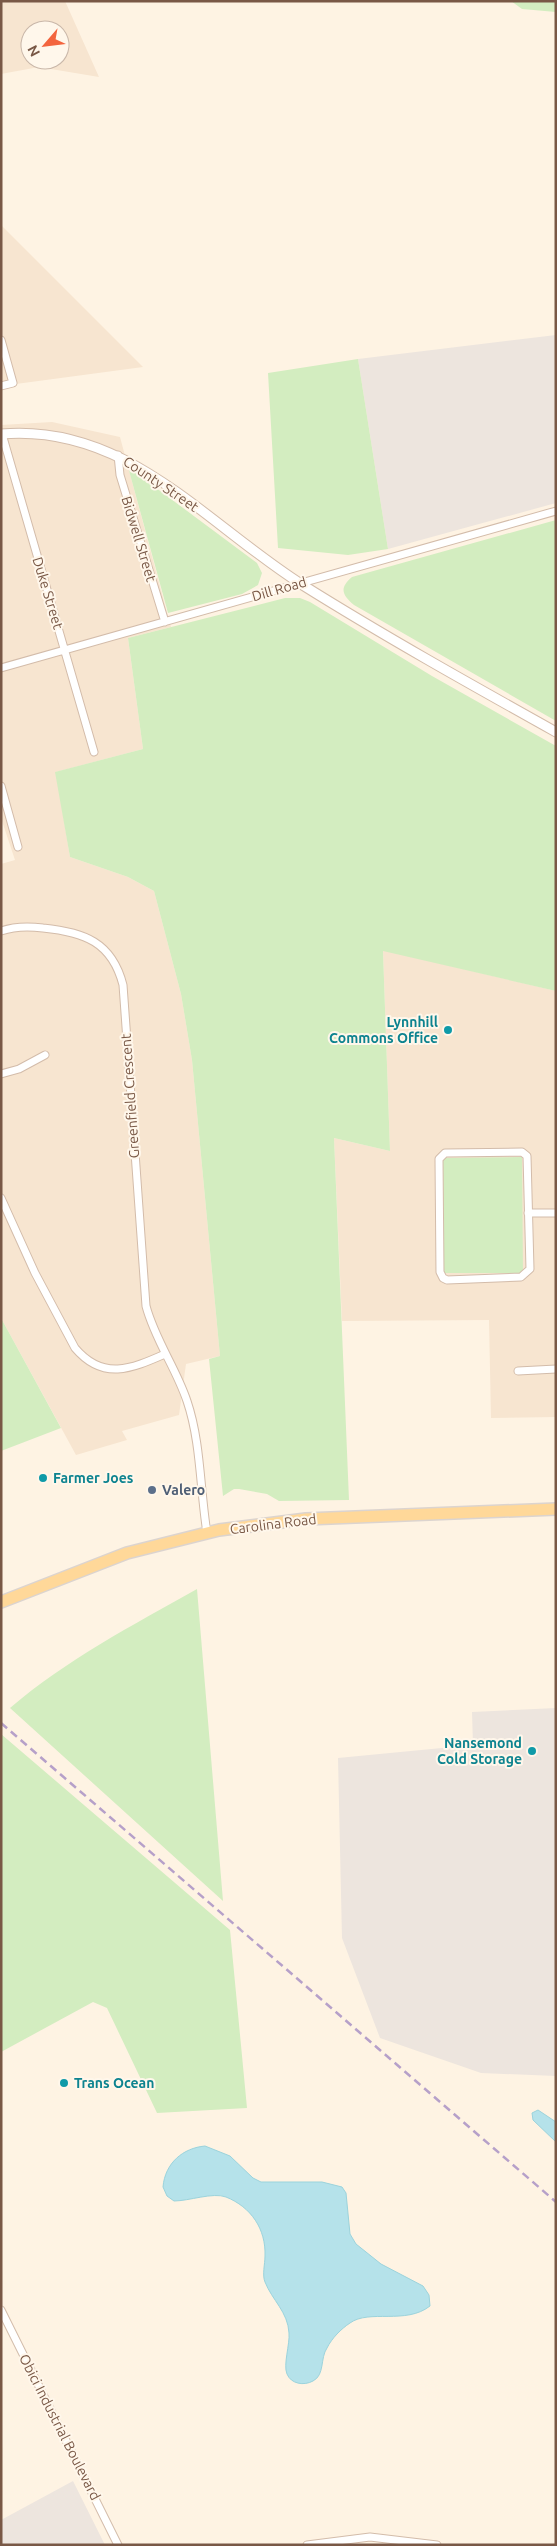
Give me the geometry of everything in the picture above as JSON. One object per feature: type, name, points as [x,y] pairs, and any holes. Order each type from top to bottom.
[{"type":"main road","name":"Carolina Road","points":[[1,1602],[127,1553],[207,1533],[306,1518],[556,1509]]},
{"type":"street","points":[[1,340],[13,383],[1,386]]},
{"type":"street","name":"County Street","points":[[2,434],[34,433],[72,439],[118,455],[148,472],[267,561],[300,583],[556,732]]},
{"type":"street","name":"Duke Street","points":[[2,434],[94,752]]},
{"type":"street","name":"Bidwell Street","points":[[118,455],[120,475],[165,622]]},
{"type":"street","name":"Dill Road","points":[[1,668],[556,511]]},
{"type":"street","points":[[1,786],[18,848]]},
{"type":"street","name":"Greenfield Crescent","points":[[1,931],[26,926],[76,932],[106,951],[120,974],[123,985],[143,1288],[151,1324],[179,1381],[193,1422],[207,1533]]},
{"type":"street","points":[[1,1074],[19,1069],[45,1055]]},
{"type":"street","points":[[445,1153],[525,1153],[527,1156],[528,1214],[530,1269],[526,1274],[521,1277],[447,1280],[440,1274],[439,1159],[441,1155],[445,1153]]},
{"type":"street","points":[[1,1198],[35,1273],[75,1348],[82,1356],[96,1365],[117,1369],[140,1365],[165,1354]]},
{"type":"street","points":[[528,1214],[556,1214]]},
{"type":"street","points":[[518,1371],[556,1370]]},
{"type":"street","name":"Obici Industrial Boulevard","points":[[1,2310],[118,2545]]},
{"type":"street","points":[[307,2545],[370,2537],[436,2545]]},
{"type":"shaded area","points":[[1,1],[65,1],[99,77],[57,70],[70,70],[70,20],[20,20],[20,70],[23,70],[1,74]]},
{"type":"shaded area","points":[[1,225],[143,367],[1,386]]},
{"type":"shaded area","points":[[556,335],[556,503],[388,549],[358,359]]},
{"type":"shaded area","points":[[52,422],[120,437],[171,627],[128,638],[143,749],[56,772],[70,857],[128,877],[154,891],[181,994],[192,1060],[220,1356],[186,1364],[179,1415],[122,1431],[127,1440],[76,1455],[1,1318],[1,864],[15,860],[1,818],[1,425]]},
{"type":"shaded area","points":[[383,950],[556,991],[556,1417],[491,1418],[489,1320],[342,1321],[334,1138],[390,1151]]},
{"type":"shaded area","points":[[556,1708],[556,2076],[481,2073],[380,2038],[342,1938],[338,1758],[473,1745],[472,1712]]},
{"type":"shaded area","points":[[73,2481],[105,2545],[1,2545],[1,2520]]},
{"type":"green space","points":[[511,1],[556,1],[556,12],[522,9]]},
{"type":"green space","points":[[358,359],[388,549],[348,555],[278,548],[268,373]]},
{"type":"green space","points":[[128,467],[257,563],[262,573],[258,585],[242,594],[168,613]]},
{"type":"green space","points":[[556,520],[556,721],[354,605],[345,595],[345,585],[352,577]]},
{"type":"green space","points":[[285,598],[300,598],[310,602],[432,676],[556,746],[556,991],[383,951],[390,1151],[334,1138],[349,1500],[279,1501],[267,1494],[239,1489],[234,1489],[223,1496],[209,1359],[220,1356],[192,1060],[181,994],[154,891],[128,877],[70,857],[55,772],[143,749],[128,638]]},
{"type":"green space","points":[[522,1157],[523,1273],[444,1273],[443,1158]]},
{"type":"green space","points":[[1,1318],[61,1428],[1,1451]]},
{"type":"green space","points":[[197,1589],[223,1901],[10,1708],[77,1659]]},
{"type":"green space","points":[[1,1734],[230,1930],[247,2108],[157,2113],[107,2008],[93,2002],[1,2052]]},
{"type":"water","points":[[538,2110],[556,2122],[556,2142],[533,2120],[532,2113]]},
{"type":"water","points":[[205,2146],[230,2156],[253,2178],[261,2182],[322,2182],[342,2187],[346,2193],[350,2234],[356,2244],[381,2264],[423,2286],[429,2295],[430,2306],[410,2315],[367,2317],[350,2323],[329,2344],[317,2378],[306,2383],[298,2383],[291,2380],[286,2370],[289,2338],[288,2326],[283,2312],[264,2279],[265,2246],[260,2228],[255,2220],[243,2207],[226,2197],[208,2196],[174,2201],[167,2196],[163,2187],[167,2171],[176,2158],[189,2150]]},
{"type":"railway","points":[[1,1723],[556,2202]]},
{"type":"place","name":"Lynnhill Commons Office","points":[[448,1030]]},
{"type":"place","name":"Farmer Joes","points":[[43,1478]]},
{"type":"place","name":"Valero","points":[[152,1490]]},
{"type":"place","name":"Nansemond Cold Storage","points":[[532,1751]]},
{"type":"place","name":"Trans Ocean","points":[[64,2083]]}]
